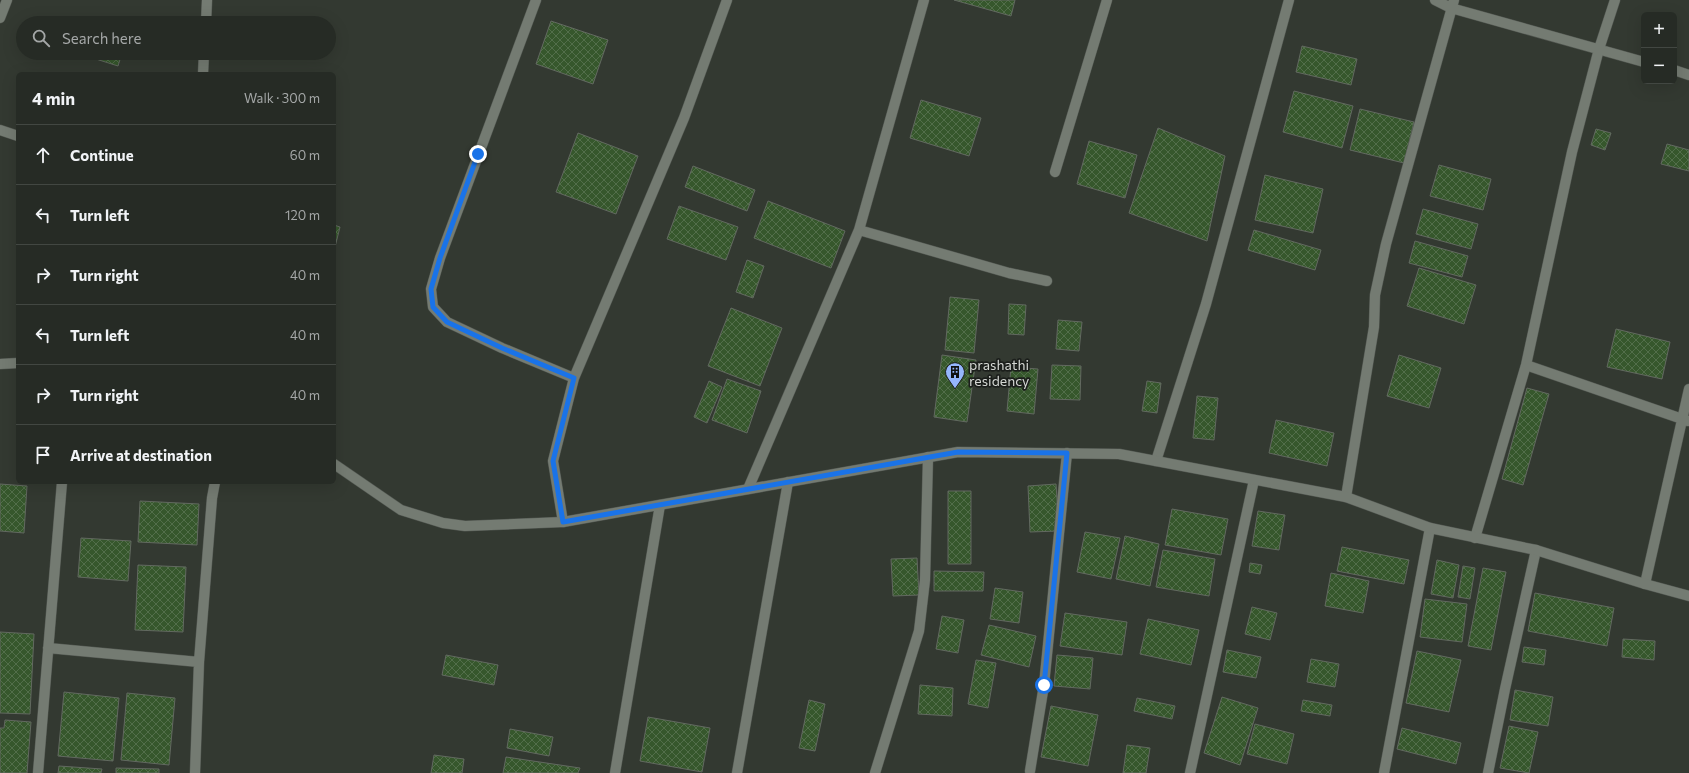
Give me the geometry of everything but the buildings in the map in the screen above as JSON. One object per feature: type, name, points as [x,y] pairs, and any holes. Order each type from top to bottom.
[{"type":"street","points":[[0,18],[7,0]]},
{"type":"street","points":[[206,16],[207,0]]},
{"type":"street","points":[[536,0],[440,258],[431,289],[433,307],[447,322],[502,348],[574,378]]},
{"type":"street","points":[[563,522],[553,461],[574,378],[684,118],[727,0]]},
{"type":"street","points":[[748,489],[859,230],[924,0]]},
{"type":"street","points":[[1055,172],[1106,0]]},
{"type":"street","points":[[1156,461],[1206,304],[1289,0]]},
{"type":"street","points":[[1436,0],[1641,61]]},
{"type":"street","points":[[1475,538],[1526,365],[1572,152],[1599,49],[1615,0]]},
{"type":"street","points":[[1346,497],[1374,327],[1375,295],[1386,244],[1453,4]]},
{"type":"street","points":[[203,72],[204,60]]},
{"type":"street","points":[[1677,71],[1689,75]]},
{"type":"street","points":[[0,130],[16,135]]},
{"type":"street","points":[[859,230],[1009,273],[1047,281]]},
{"type":"street","points":[[0,364],[16,363]]},
{"type":"street","points":[[1526,365],[1686,421]]},
{"type":"street","points":[[1645,584],[1686,421],[1689,389]]},
{"type":"street","points":[[336,465],[401,510],[443,523],[465,526],[563,522],[958,452],[1119,454],[1346,497],[1430,528],[1536,550],[1689,596]]},
{"type":"street","points":[[1030,771],[1044,685],[1067,453]]},
{"type":"street","points":[[876,773],[919,631],[925,580],[928,457]]},
{"type":"street","points":[[1190,773],[1254,480]]},
{"type":"street","points":[[737,773],[788,482]]},
{"type":"street","points":[[38,773],[62,484]]},
{"type":"street","points":[[195,773],[199,662],[212,498],[215,484]]},
{"type":"street","points":[[615,773],[660,505]]},
{"type":"street","points":[[1384,773],[1430,528]]},
{"type":"street","points":[[1488,773],[1536,550]]},
{"type":"street","points":[[48,648],[199,662]]},
{"type":"place","name":"prashathi residency","points":[[955,389]]},
{"type":"route","points":[[478,154],[440,258],[431,289],[433,307],[447,322],[502,348],[574,378],[553,461],[563,522],[958,452],[1067,453],[1044,685]]}]
